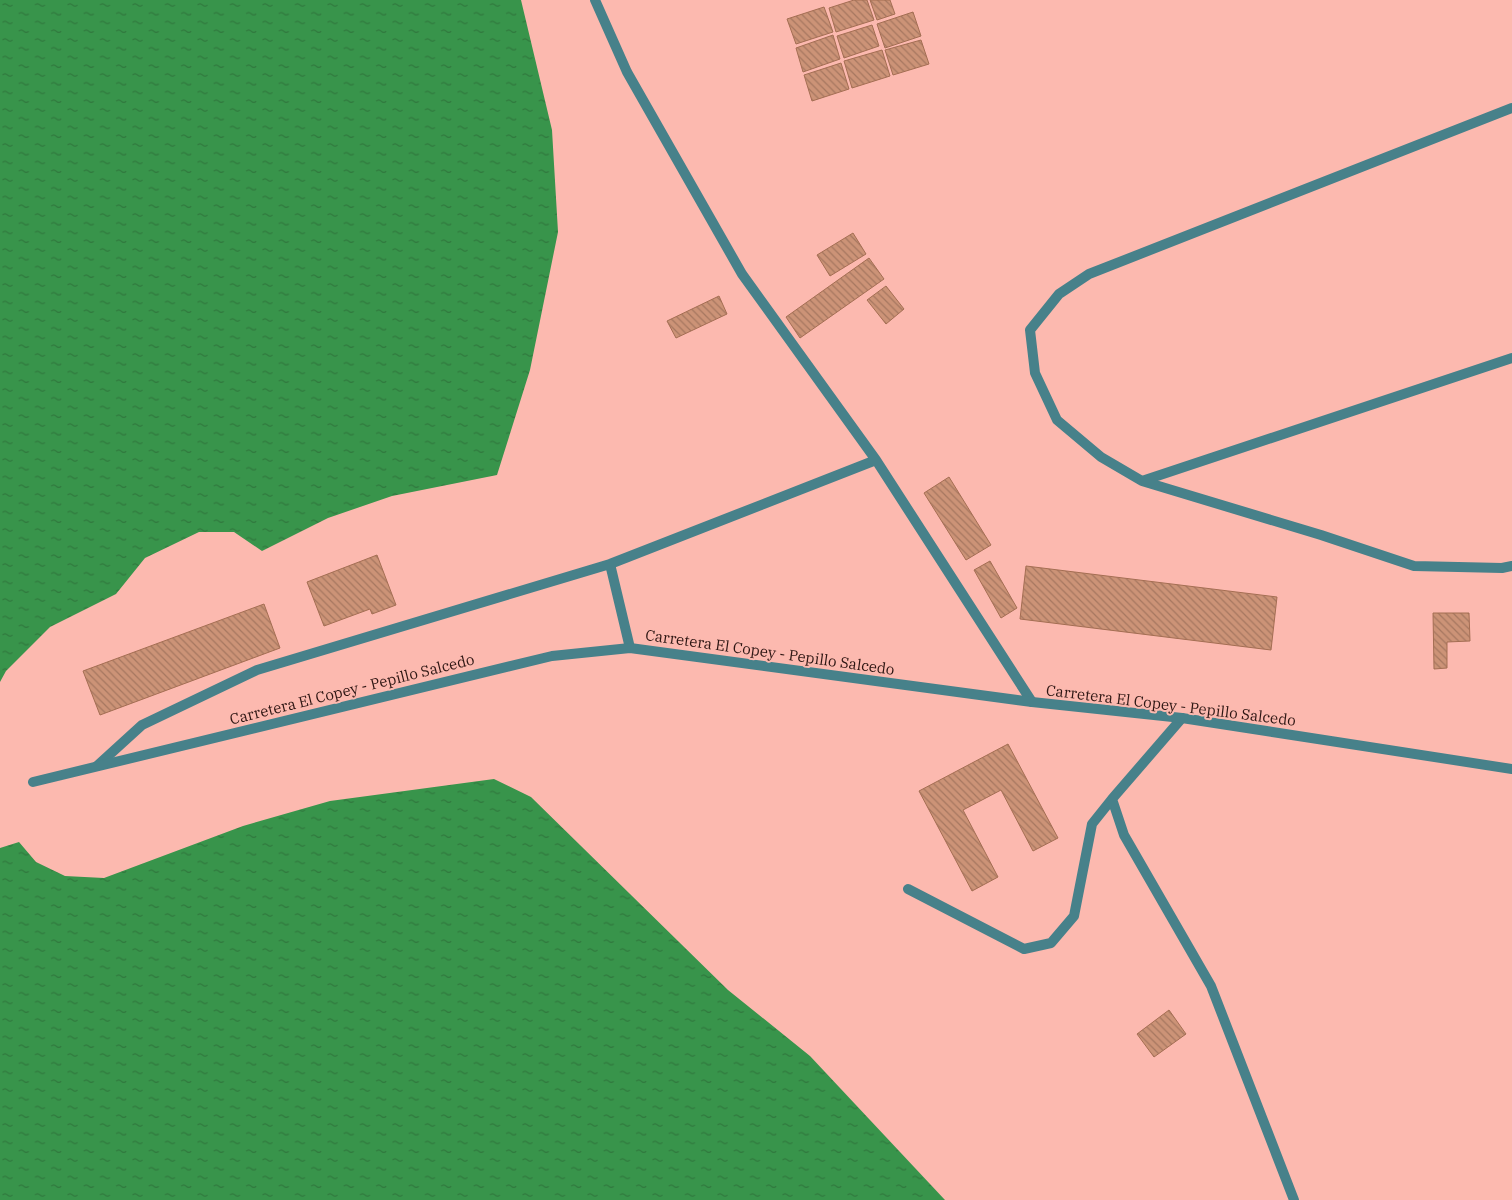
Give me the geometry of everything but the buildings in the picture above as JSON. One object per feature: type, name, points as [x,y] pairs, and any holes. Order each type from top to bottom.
[{"type":"street","points":[[595,0],[627,72],[742,274],[876,460],[1032,702]]},
{"type":"street","points":[[1512,108],[1089,274],[1059,294],[1030,330],[1035,373],[1056,420],[1101,457],[1142,481],[1321,535],[1414,566],[1502,568],[1512,566]]},
{"type":"street","points":[[1142,481],[1512,358]]},
{"type":"street","points":[[97,766],[142,725],[258,670],[610,564],[876,460]]},
{"type":"street","points":[[610,564],[630,648]]},
{"type":"street","name":"Carretera El Copey - Pepillo Salcedo","points":[[33,782],[552,656],[630,648],[1032,702],[1182,718],[1512,769]]},
{"type":"street","points":[[908,889],[1024,949],[1051,942],[1074,916],[1092,824],[1112,798],[1182,718]]},
{"type":"street","points":[[1112,798],[1124,835],[1211,986],[1294,1200]]},
{"type":"water","points":[[0,0],[521,0],[552,130],[558,232],[530,370],[497,475],[392,496],[328,518],[262,551],[234,532],[199,532],[145,558],[116,594],[50,627],[6,671],[0,682]]},
{"type":"water","points":[[494,779],[531,797],[728,990],[810,1056],[945,1200],[0,1200],[0,848],[19,842],[36,862],[65,876],[104,878],[243,826],[330,801]]}]
